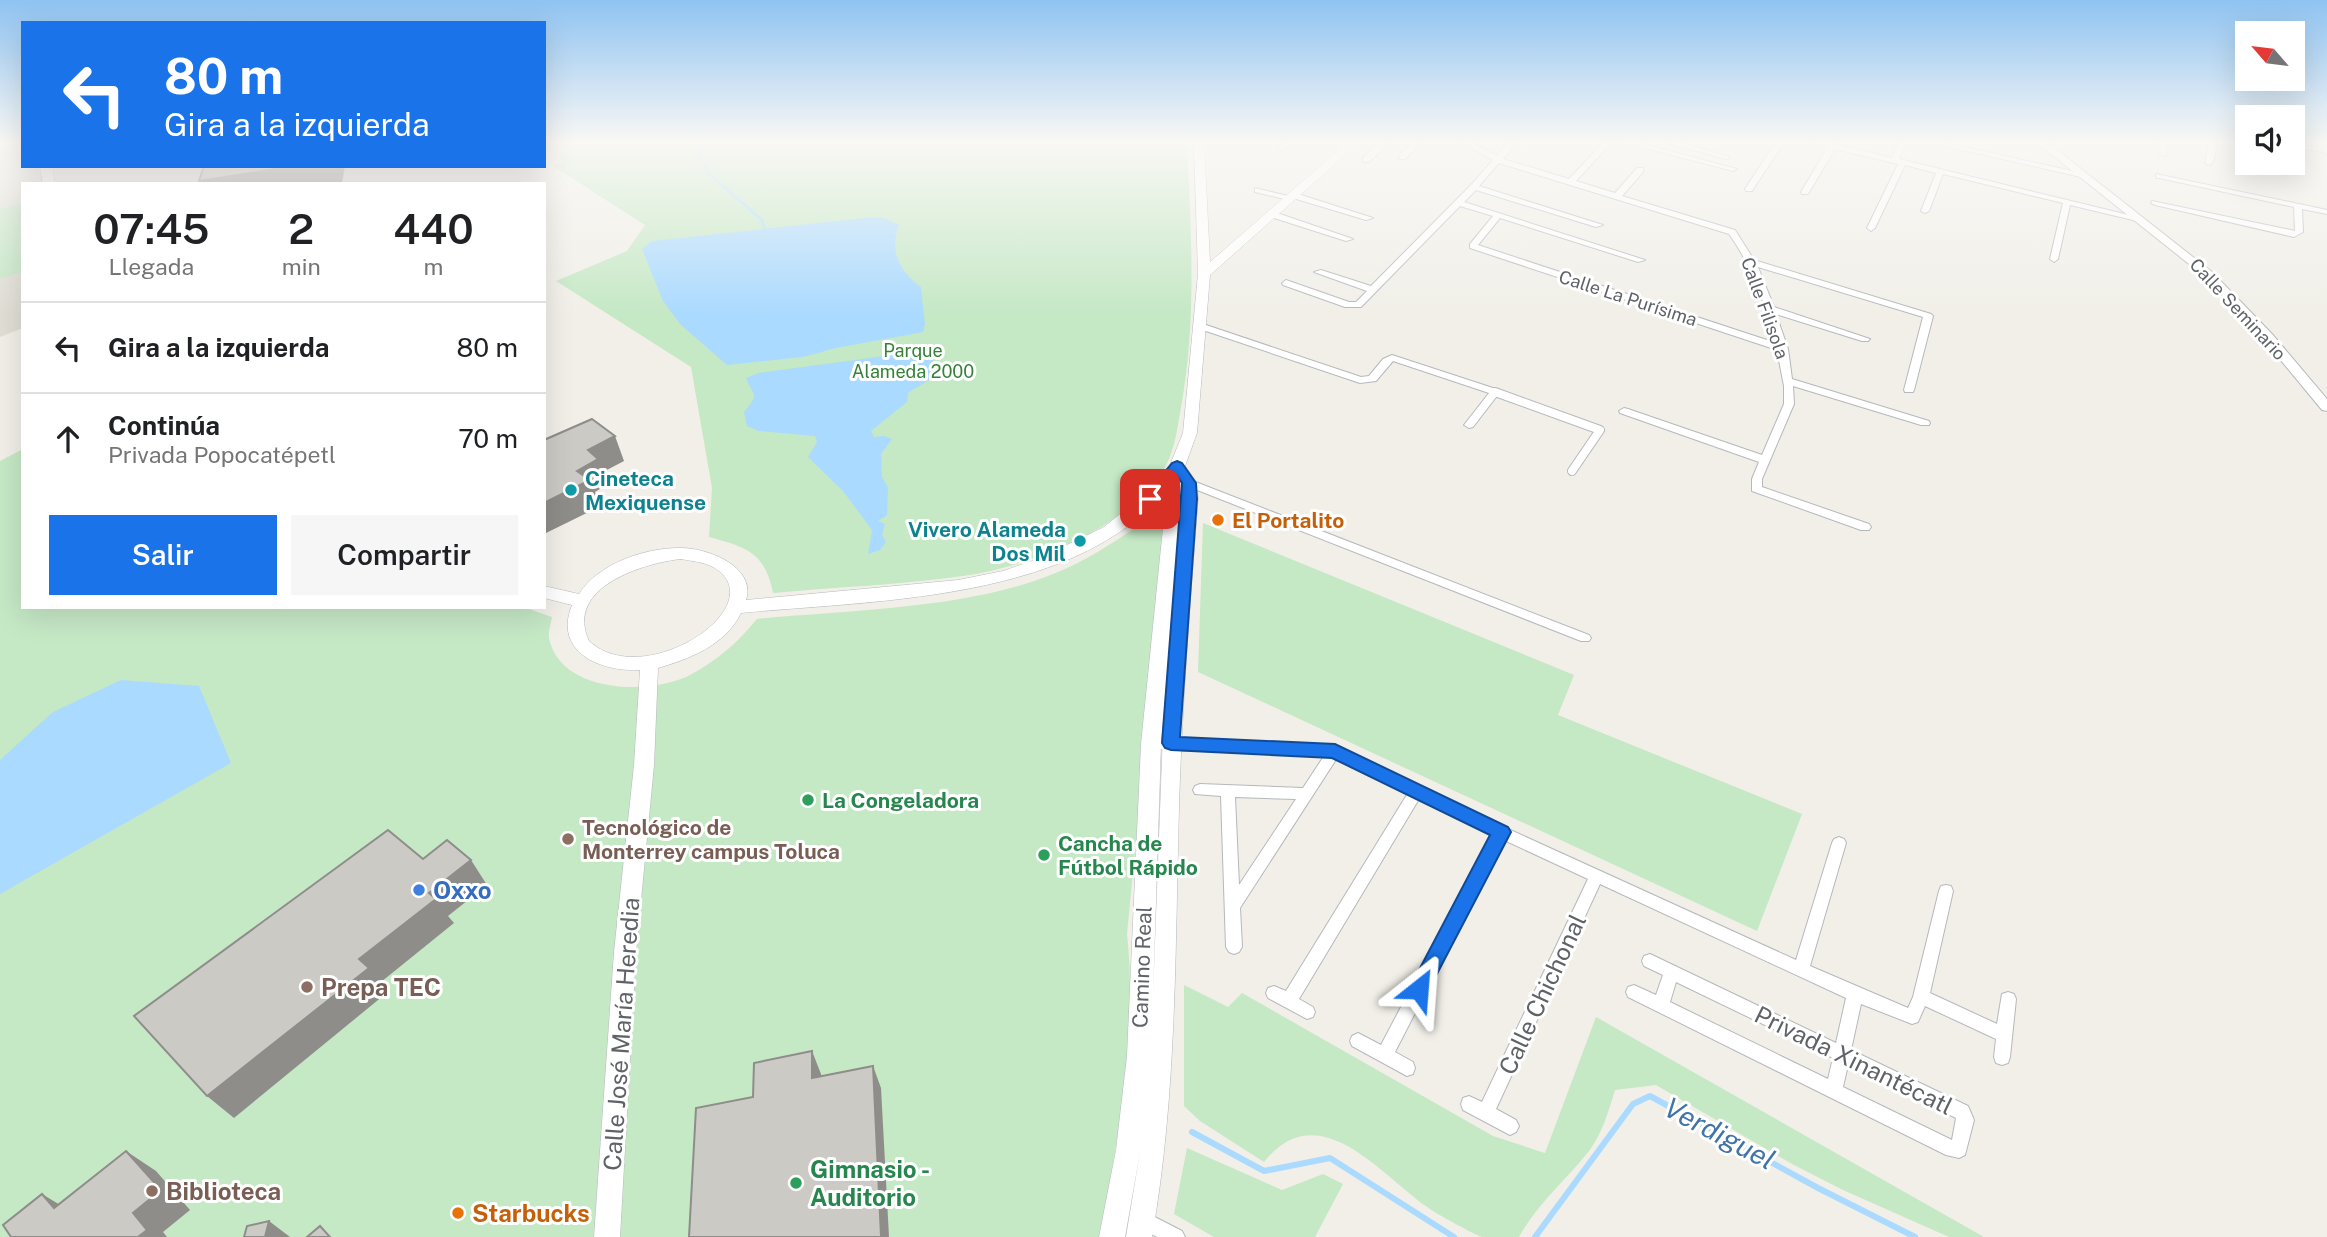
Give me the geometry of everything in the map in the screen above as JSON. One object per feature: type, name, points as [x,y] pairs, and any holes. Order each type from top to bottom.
[{"type":"main road","points":[[737,607],[958,586],[1006,576],[1044,563],[1110,531],[1180,477],[1190,433],[1204,274],[1201,200]]},
{"type":"main road","points":[[1204,274],[1290,200]]},
{"type":"main road","name":"Camino Real","points":[[1112,1237],[1128,1150],[1139,1056],[1180,477]]},
{"type":"main road","points":[[681,553],[715,561],[728,569],[736,580],[739,593],[737,607],[720,632],[705,643],[688,653],[649,664],[609,662],[586,649],[578,639],[575,627],[576,614],[582,601],[603,579],[630,564],[661,555],[681,553]]},
{"type":"main road","points":[[546,592],[582,601]]},
{"type":"main road","name":"Calle José María Heredia","points":[[607,1237],[625,951],[644,765],[649,664]]},
{"type":"main road","name":"Camino Real","points":[[1141,1228],[1157,1124],[1161,1063],[1161,743]]},
{"type":"street","points":[[1303,200],[1369,218]]},
{"type":"street","points":[[1286,283],[1354,306],[1461,200]]},
{"type":"street","points":[[1516,200],[1600,225]]},
{"type":"street","name":"Calle Filisola","points":[[1633,200],[1728,229],[1738,238],[1770,309],[1783,349],[1789,381],[1789,404],[1765,460],[1756,489],[1865,527]]},
{"type":"street","points":[[1871,228],[1883,200]]},
{"type":"street","points":[[1925,211],[1929,200]]},
{"type":"street","points":[[2057,200],[2137,218]]},
{"type":"street","name":"Calle Seminario","points":[[2113,200],[2208,274],[2268,337],[2327,407]]},
{"type":"street","points":[[2269,200],[2327,212]]},
{"type":"street","points":[[1459,202],[1641,260]]},
{"type":"street","points":[[2054,259],[2067,202]]},
{"type":"street","points":[[2155,203],[2294,234],[2298,232],[2298,206]]},
{"type":"street","points":[[1274,215],[1349,239]]},
{"type":"street","name":"Calle La Purísima","points":[[1498,215],[1473,246],[1783,349]]},
{"type":"street","points":[[1750,262],[1928,316],[1909,390]]},
{"type":"street","points":[[1318,272],[1373,290]]},
{"type":"street","points":[[1770,309],[1865,339]]},
{"type":"street","points":[[1200,326],[1364,381],[1372,379],[1386,361],[1392,358],[1600,430],[1572,471]]},
{"type":"street","points":[[1789,381],[1925,423]]},
{"type":"street","points":[[1469,425],[1495,392]]},
{"type":"street","points":[[1624,411],[1765,460]]},
{"type":"street","points":[[1180,477],[1586,639]]},
{"type":"street","points":[[1161,743],[1335,751],[1416,792],[1801,970],[1912,1017],[1921,998],[1946,891]]},
{"type":"street","points":[[1232,908],[1335,751]]},
{"type":"street","points":[[1200,790],[1308,794]]},
{"type":"street","points":[[1228,791],[1234,947]]},
{"type":"street","points":[[1289,1001],[1416,792]]},
{"type":"street","points":[[1384,1056],[1502,832]]},
{"type":"street","points":[[1801,970],[1839,843]]},
{"type":"street","name":"Calle Chichonal","points":[[1486,1113],[1597,875]]},
{"type":"street","name":"Privada Xinantécatl","points":[[1634,992],[1952,1149],[1959,1149],[1965,1120],[1962,1112],[1650,961]]},
{"type":"street","points":[[1661,1005],[1672,971]]},
{"type":"street","points":[[1274,993],[1307,1012]]},
{"type":"street","points":[[1834,1091],[1840,1052],[1855,994]]},
{"type":"street","points":[[1921,998],[2004,1035]]},
{"type":"street","points":[[2002,1057],[2008,999]]},
{"type":"street","points":[[1358,1041],[1407,1068]]},
{"type":"street","points":[[1469,1104],[1510,1126]]},
{"type":"street","points":[[1141,1228],[1176,1237]]},
{"type":"shaded area","points":[[0,200],[21,200],[21,329],[0,337]]},
{"type":"green space","name":"Parque Alameda 2000","points":[[606,200],[1190,200],[1192,275],[1189,341],[1178,426],[1169,459],[1155,482],[1109,522],[1050,552],[1019,563],[990,571],[939,579],[773,593],[765,568],[752,553],[709,537],[712,488],[691,367],[556,281],[627,251],[645,225]]},
{"type":"green space","points":[[20,204],[21,206],[21,273],[0,278],[0,209]]},
{"type":"green space","name":"Tecnológico de Monterrey campus Toluca","points":[[21,450],[21,609],[529,609],[552,617],[549,638],[557,657],[570,670],[589,680],[632,687],[654,686],[692,674],[727,650],[757,619],[908,606],[984,595],[1020,586],[1083,560],[1168,505],[1127,934],[1130,972],[1128,1048],[1119,1124],[1100,1237],[0,1237],[0,461]]},
{"type":"green space","points":[[1203,523],[1574,675],[1558,715],[1802,814],[1757,931],[1198,672]]},
{"type":"green space","points":[[1184,985],[1228,1007],[1242,993],[1493,1136],[1545,1153],[1596,1017],[1984,1237],[1949,1237],[1843,1190],[1794,1165],[1656,1085],[1615,1090],[1605,1122],[1594,1144],[1534,1214],[1519,1237],[1482,1237],[1430,1209],[1372,1162],[1329,1138],[1307,1135],[1285,1143],[1264,1162],[1200,1121],[1184,1106]]},
{"type":"green space","points":[[1187,1148],[1282,1190],[1323,1174],[1343,1184],[1315,1237],[1214,1237],[1174,1214]]},
{"type":"water","points":[[874,217],[899,225],[896,252],[907,274],[921,287],[925,324],[923,332],[803,357],[727,365],[681,325],[663,301],[642,249],[652,241]]},
{"type":"water","points":[[914,352],[932,359],[935,372],[930,379],[908,393],[907,402],[871,431],[874,437],[892,439],[881,454],[882,477],[888,487],[887,515],[878,521],[885,524],[882,535],[886,542],[880,550],[868,554],[872,530],[843,491],[808,457],[817,442],[815,436],[759,431],[747,426],[744,412],[754,395],[746,378],[759,373]]},
{"type":"water","points":[[121,680],[199,686],[231,763],[0,894],[0,760],[53,712]]},
{"type":"building","points":[[592,419],[615,436],[588,450],[598,459],[577,471],[590,480],[546,502],[546,439]]},
{"type":"building","name":"Prepa TEC","points":[[388,830],[423,859],[447,840],[471,860],[429,893],[436,899],[359,959],[369,968],[207,1096],[134,1016]]},
{"type":"building","name":"Gimnasio - Auditorio","points":[[812,1051],[812,1078],[873,1066],[882,1237],[689,1237],[696,1108],[753,1097],[754,1063]]},
{"type":"building","points":[[126,1151],[161,1190],[133,1213],[147,1230],[138,1237],[11,1237],[3,1225],[42,1194],[54,1208]]},
{"type":"building","points":[[269,1221],[265,1237],[244,1237],[247,1226]]},
{"type":"building","points":[[320,1226],[330,1237],[307,1237]]},
{"type":"waterway","points":[[739,200],[762,220],[765,231]]},
{"type":"waterway","name":"Verdiguel","points":[[1535,1237],[1633,1104],[1650,1096],[1818,1188],[1915,1237]]},
{"type":"waterway","name":"Verdiguel","points":[[1192,1132],[1264,1171],[1330,1158],[1454,1237]]},
{"type":"place","name":"Cineteca Mexiquense","points":[[571,490]]},
{"type":"place","name":"El Portalito","points":[[1218,520]]},
{"type":"place","name":"Vivero Alameda Dos Mil","points":[[1080,541]]},
{"type":"place","name":"La Congeladora","points":[[808,800]]},
{"type":"place","name":"Tecnológico de Monterrey campus Toluca","points":[[568,839]]},
{"type":"place","name":"Cancha de Fútbol Rápido","points":[[1044,855]]},
{"type":"place","name":"Oxxo","points":[[419,890]]},
{"type":"place","name":"Prepa TEC","points":[[307,987]]},
{"type":"place","name":"Gimnasio - Auditorio","points":[[796,1183]]},
{"type":"place","name":"Biblioteca","points":[[152,1191]]},
{"type":"place","name":"Starbucks","points":[[458,1213]]},
{"type":"route","points":[[1150,499],[1177,466],[1189,483],[1190,499],[1171,743],[1322,748],[1335,751],[1502,832],[1419,989]]}]
